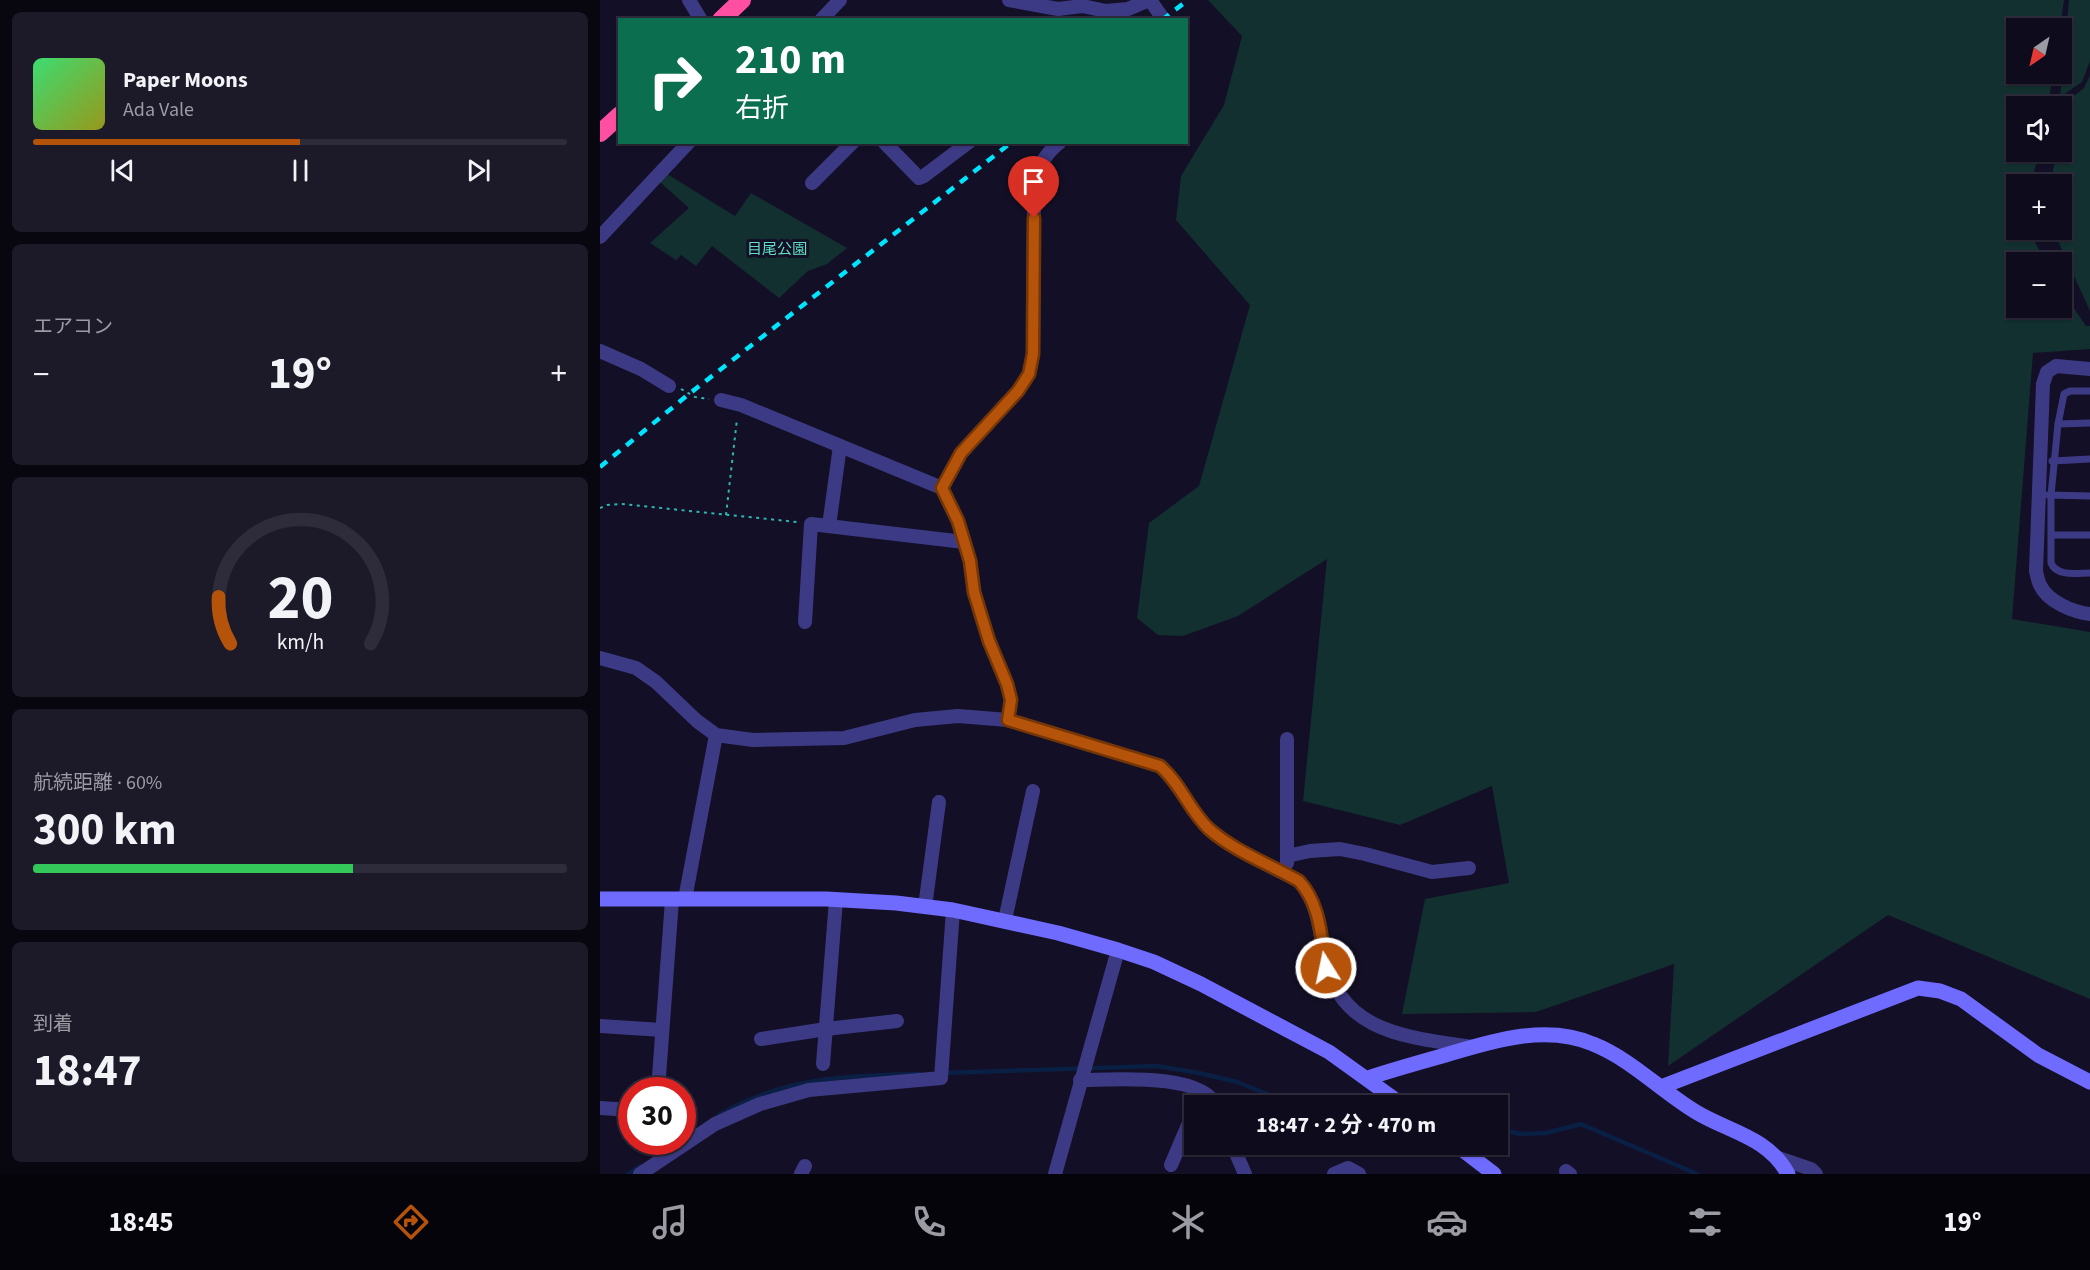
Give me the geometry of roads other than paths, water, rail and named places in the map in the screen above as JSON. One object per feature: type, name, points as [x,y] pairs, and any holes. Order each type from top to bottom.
[{"type":"highway","points":[[723,18],[742,0]]},
{"type":"highway","points":[[600,133],[618,117]]},
{"type":"street","points":[[688,0],[699,18]]},
{"type":"street","points":[[823,18],[840,0]]},
{"type":"street","points":[[1009,0],[1058,9],[1082,6],[1106,11],[1128,9],[1149,0],[1162,18]]},
{"type":"street","points":[[600,237],[686,144]]},
{"type":"street","points":[[812,183],[851,144]]},
{"type":"street","points":[[886,144],[919,178],[966,144]]},
{"type":"street","points":[[942,488],[961,453],[1018,391],[1029,374],[1033,354],[1034,195],[1036,179],[1047,152],[1057,144]]},
{"type":"street","points":[[600,351],[641,369],[669,386]]},
{"type":"street","points":[[2090,369],[2056,366],[2047,372],[2043,384],[2047,461],[2036,571],[2040,587],[2057,602],[2079,612],[2090,614]]},
{"type":"street","points":[[721,400],[741,405],[942,488],[958,521],[970,561],[974,592],[986,632],[1007,684],[1011,700],[1008,720]]},
{"type":"street","points":[[829,526],[840,446]]},
{"type":"street","points":[[805,622],[812,524],[964,542]]},
{"type":"street","points":[[600,658],[636,668],[656,682],[698,722],[716,735],[753,740],[844,738],[915,720],[946,716],[1008,720],[1160,766],[1170,775],[1192,809],[1209,829],[1299,881],[1314,902],[1326,968],[1337,993],[1352,1010],[1370,1023],[1387,1031],[1473,1047]]},
{"type":"street","points":[[659,1077],[662,1030],[679,899],[716,735]]},
{"type":"street","points":[[1287,739],[1287,874]]},
{"type":"street","points":[[1005,920],[1033,791]]},
{"type":"street","points":[[925,907],[939,802]]},
{"type":"street","points":[[1287,856],[1310,851],[1340,849],[1432,872],[1469,868]]},
{"type":"street","points":[[600,899],[836,900],[953,910],[1005,920],[1154,962],[1201,984],[1329,1052],[1390,1095]]},
{"type":"street","points":[[824,1064],[836,900]]},
{"type":"street","points":[[640,1174],[715,1124],[760,1104],[809,1090],[941,1078],[953,910]]},
{"type":"street","points":[[1058,1171],[1080,1080],[1118,950]]},
{"type":"street","points":[[1661,1087],[1918,988],[1940,991],[1961,999],[2038,1055],[2090,1082]]},
{"type":"street","points":[[761,1039],[897,1021]]},
{"type":"street","points":[[600,1026],[662,1030]]},
{"type":"street","points":[[1368,1078],[1518,1036],[1565,1037],[1593,1043],[1633,1066],[1695,1112],[1760,1143],[1776,1157],[1788,1174]]},
{"type":"street","points":[[1080,1080],[1161,1081],[1202,1091],[1208,1095]]},
{"type":"street","points":[[1200,1095],[1202,1091]]},
{"type":"street","points":[[600,1108],[618,1109]]},
{"type":"street","points":[[1171,1165],[1184,1134]]},
{"type":"street","points":[[1237,1155],[1245,1174]]},
{"type":"street","points":[[1469,1155],[1494,1174]]},
{"type":"street","points":[[1776,1157],[1811,1169],[1816,1174]]},
{"type":"street","points":[[1334,1174],[1348,1168],[1359,1174]]},
{"type":"lane","points":[[2090,391],[2070,391],[2064,394],[2047,461],[2090,459]]},
{"type":"lane","points":[[2058,424],[2090,423]]},
{"type":"lane","points":[[2090,496],[2045,495],[2052,535],[2051,563],[2054,569],[2058,572],[2090,573]]},
{"type":"lane","points":[[2052,535],[2090,535]]},
{"type":"waterway","points":[[943,1073],[1157,1066],[1237,1082],[1270,1095]]},
{"type":"waterway","points":[[719,1115],[743,1102],[767,1093],[816,1081],[919,1074]]},
{"type":"waterway","points":[[1508,1131],[1521,1134],[1546,1133],[1581,1124],[1697,1174]]},
{"type":"waterway","points":[[628,1174],[640,1166]]},
{"type":"railway","points":[[1165,18],[1188,0]]},
{"type":"railway","points":[[600,467],[689,394],[1009,144]]},
{"type":"park label","name":"目尾公園","points":[[777,249]]}]
